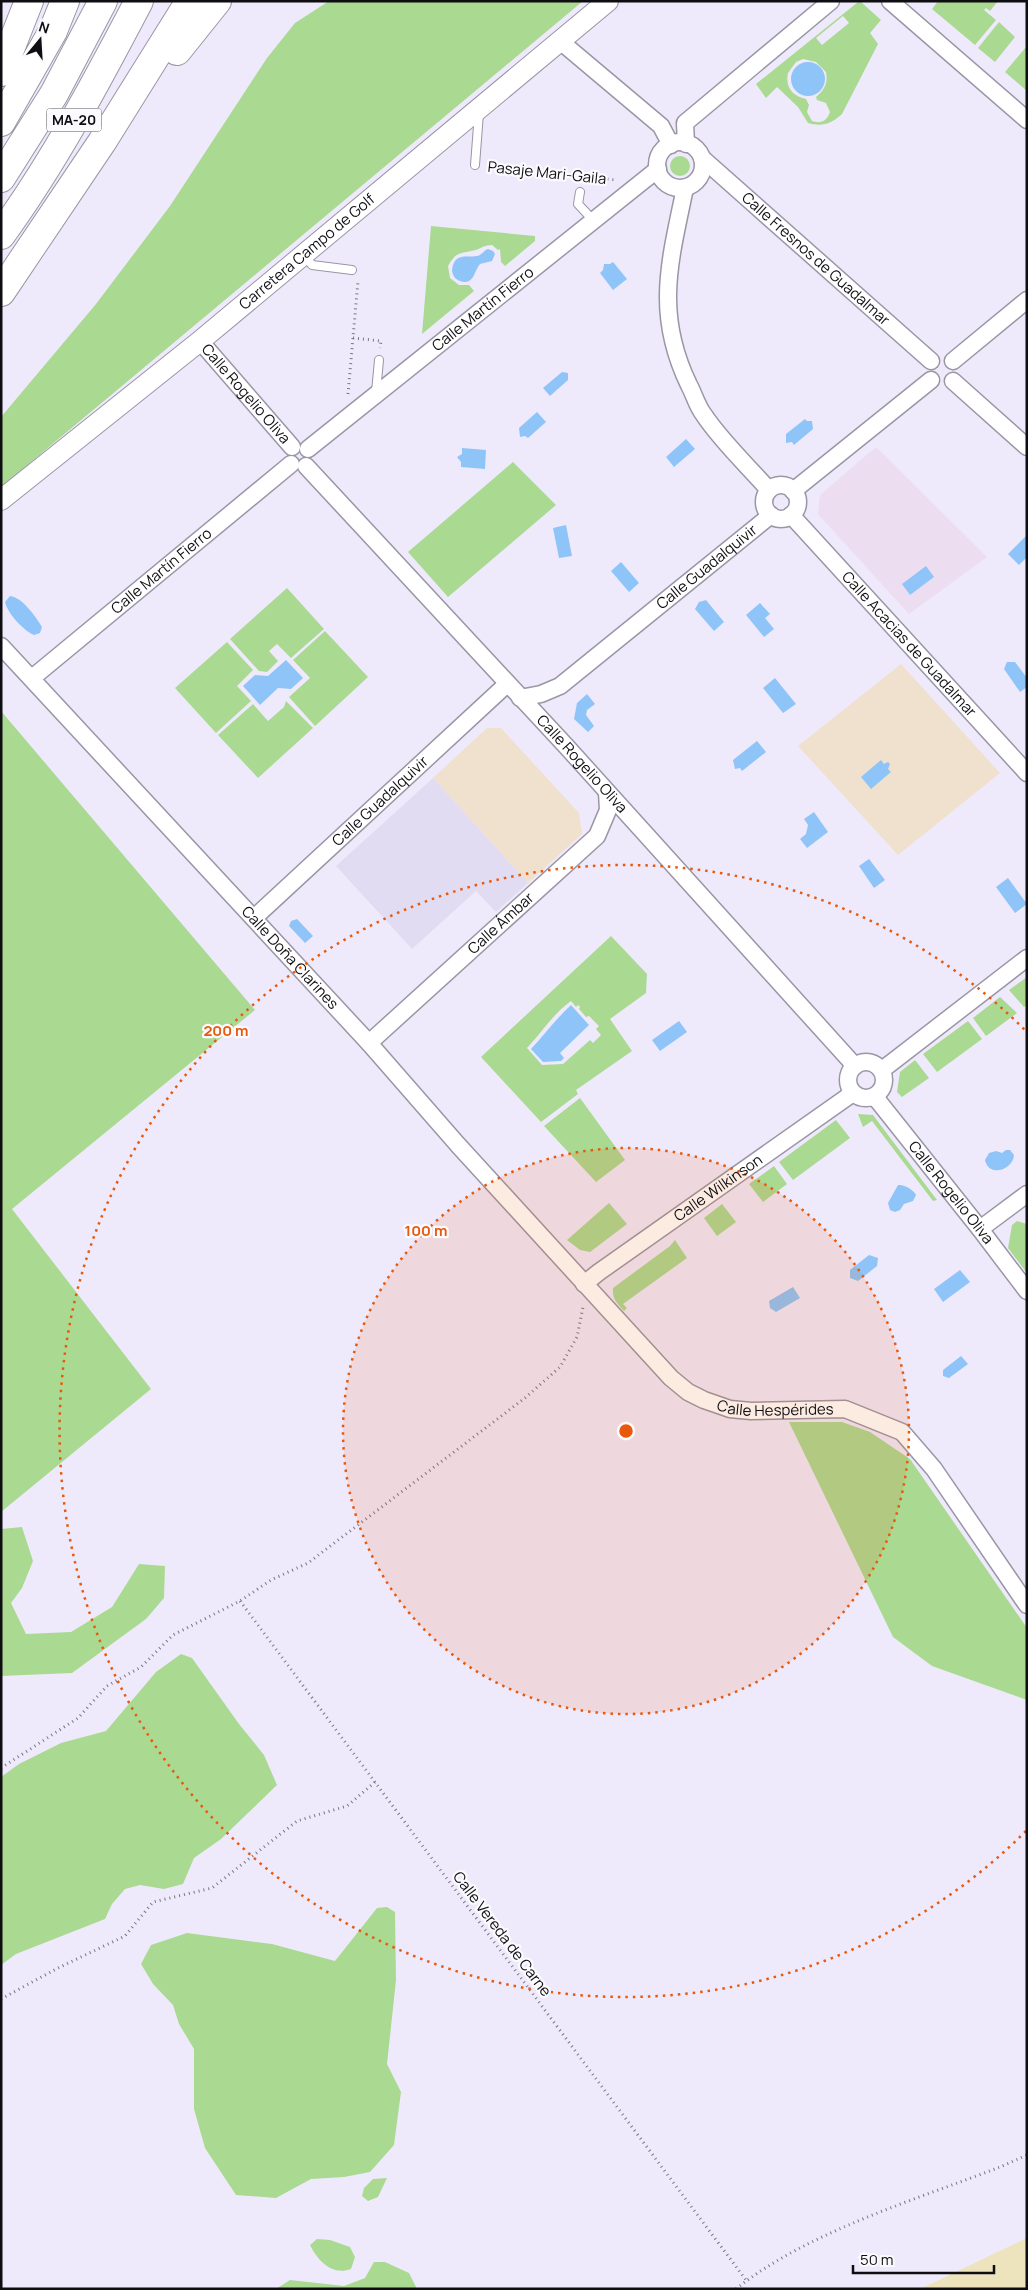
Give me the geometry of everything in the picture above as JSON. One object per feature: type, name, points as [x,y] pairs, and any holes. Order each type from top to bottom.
[{"type":"highway","points":[[1,122],[53,31],[65,1]]},
{"type":"highway","name":"MA-20","points":[[1,178],[54,94],[103,1]]},
{"type":"highway","name":"MA-20","points":[[1,235],[22,206],[97,81],[138,1]]},
{"type":"highway","points":[[1,292],[102,142],[190,1]]},
{"type":"highway","points":[[102,142],[134,114],[175,53],[217,1]]},
{"type":"highway","points":[[1,72],[28,6]]},
{"type":"street","name":"Carretera Campo de Golf","points":[[1,500],[200,341],[608,1]]},
{"type":"street","points":[[560,41],[661,126],[678,144],[698,152],[702,158],[702,173],[698,180],[685,188],[670,186],[664,182],[658,169],[660,154],[678,144],[685,123],[831,1]]},
{"type":"street","points":[[890,1],[1027,120]]},
{"type":"street","name":"Calle Fresnos de Guadalmar","points":[[702,158],[931,361]]},
{"type":"street","name":"Calle Martín Fierro","points":[[32,678],[302,460],[376,395],[658,169]]},
{"type":"street","points":[[685,188],[670,263],[668,298],[670,334],[683,372],[703,415],[769,490]]},
{"type":"street","points":[[954,362],[1027,300]]},
{"type":"street","name":"Calle Rogelio Oliva","points":[[200,341],[292,447],[288,454],[302,460],[607,792],[855,1066]]},
{"type":"street","points":[[938,356],[943,356],[954,362],[957,370],[953,381],[945,386],[938,385],[931,380],[927,369],[931,361],[938,356]]},
{"type":"street","points":[[793,490],[931,380]]},
{"type":"street","points":[[953,381],[1027,447]]},
{"type":"street","points":[[778,485],[789,487],[793,490],[798,500],[795,511],[791,515],[781,518],[771,515],[765,506],[764,500],[769,490],[778,485]]},
{"type":"street","name":"Calle Guadalquivir","points":[[520,698],[541,694],[560,686],[771,515]]},
{"type":"street","name":"Calle Acacias de Guadalmar","points":[[791,515],[1027,773]]},
{"type":"street","name":"Calle Doña Clarines","points":[[1,646],[254,918],[580,1279]]},
{"type":"street","name":"Calle Guadalquivir","points":[[254,918],[507,684]]},
{"type":"street","name":"Calle Ámbar","points":[[368,1043],[597,836],[608,810],[607,792]]},
{"type":"street","points":[[882,1070],[1027,958]]},
{"type":"street","points":[[866,1062],[878,1066],[882,1070],[885,1082],[880,1093],[875,1097],[863,1099],[849,1088],[848,1076],[855,1066],[866,1062]]},
{"type":"street","name":"Calle Wilkinson","points":[[580,1279],[599,1272],[853,1093]]},
{"type":"street","name":"Calle Rogelio Oliva","points":[[875,1097],[1027,1291]]},
{"type":"street","points":[[980,1229],[1027,1194]]},
{"type":"street","name":"Calle Hespérides","points":[[580,1279],[671,1378],[688,1392],[704,1400],[730,1409],[751,1411],[845,1409],[902,1432],[934,1468],[1027,1605]]},
{"type":"lane","name":"Pasaje Mari-Gaila","points":[[475,165],[479,109]]},
{"type":"lane","points":[[580,192],[578,204],[593,220]]},
{"type":"lane","points":[[304,255],[312,265],[352,270]]},
{"type":"lane","points":[[376,395],[379,360]]},
{"type":"path","name":"Pasaje Mari-Gaila","points":[[475,165],[616,180]]},
{"type":"path","points":[[348,402],[358,280],[352,270]]},
{"type":"path","points":[[353,338],[381,341],[379,360]]},
{"type":"path","points":[[1,1768],[78,1718],[107,1686],[141,1667],[173,1635],[240,1601],[271,1580],[308,1563],[525,1398],[560,1367],[577,1337],[583,1303],[578,1295],[580,1279]]},
{"type":"path","name":"Calle Vereda de Carne","points":[[240,1601],[746,2280]]},
{"type":"path","points":[[1,1999],[58,1968],[125,1936],[153,1902],[212,1888],[297,1821],[347,1806],[375,1782]]},
{"type":"path","points":[[736,2289],[746,2280],[824,2236],[1027,2155]]},
{"type":"shaded area","points":[[876,447],[987,557],[909,614],[818,514],[820,495]]},
{"type":"shaded area","points":[[901,664],[1000,773],[898,855],[798,746]]},
{"type":"shaded area","points":[[487,728],[501,728],[579,813],[582,834],[528,883],[433,778]]},
{"type":"shaded area","points":[[433,778],[528,883],[496,912],[476,891],[412,949],[336,866]]},
{"type":"green space","points":[[329,1],[583,1],[1,487],[1,417],[96,304],[170,206],[267,58],[295,23]]},
{"type":"green space","points":[[938,1],[998,1],[990,11],[986,8],[984,10],[996,20],[975,45],[932,9]]},
{"type":"green space","points":[[858,2],[861,2],[881,20],[870,33],[878,44],[842,114],[834,120],[822,125],[808,123],[798,107],[777,87],[766,98],[756,84]],"holes":[[[843,16],[849,23],[822,45],[816,38]],[[803,59],[816,62],[826,72],[825,86],[816,97],[817,100],[826,103],[830,112],[825,120],[821,122],[812,121],[807,112],[809,105],[806,99],[797,96],[789,87],[788,73],[796,62]]]},
{"type":"green space","points":[[999,22],[1015,37],[995,62],[978,48]]},
{"type":"green space","points":[[1027,48],[1027,91],[1005,72]]},
{"type":"green space","points":[[676,156],[684,156],[690,162],[690,170],[684,176],[676,176],[670,170],[670,162]]},
{"type":"green space","points":[[431,226],[535,236],[535,241],[505,266],[501,262],[500,249],[498,250],[492,245],[454,257],[448,266],[450,278],[459,285],[469,285],[474,291],[422,334]]},
{"type":"green space","points":[[513,462],[556,505],[448,597],[408,552]]},
{"type":"green space","points":[[287,588],[324,629],[291,658],[277,644],[269,651],[278,661],[267,672],[259,671],[230,639]]},
{"type":"green space","points":[[325,631],[368,677],[315,726],[289,697],[310,678],[293,660]]},
{"type":"green space","points":[[227,642],[253,670],[237,686],[251,701],[216,733],[175,688]]},
{"type":"green space","points":[[286,701],[313,728],[258,778],[218,735],[253,704],[268,721],[284,707]]},
{"type":"green space","points":[[1,711],[255,1010],[12,1209],[151,1389],[1,1512]]},
{"type":"green space","points":[[611,936],[647,974],[646,993],[610,1019],[632,1051],[576,1090],[578,1094],[541,1122],[481,1057]],"holes":[[[571,1001],[576,1007],[578,1005],[586,1017],[589,1016],[599,1026],[596,1029],[601,1035],[593,1043],[590,1040],[563,1064],[542,1065],[527,1048],[553,1017],[565,1006]]]},
{"type":"green space","points":[[1027,977],[1027,1005],[1024,1007],[1009,990]]},
{"type":"green space","points":[[1000,997],[1017,1013],[986,1036],[973,1018]]},
{"type":"green space","points":[[968,1021],[982,1039],[937,1072],[923,1054]]},
{"type":"green space","points":[[915,1060],[929,1078],[902,1097],[897,1092],[900,1072]]},
{"type":"green space","points":[[580,1098],[625,1160],[596,1182],[544,1126]]},
{"type":"green space","points":[[858,1114],[873,1115],[937,1200],[933,1201],[872,1121],[863,1127]]},
{"type":"green space","points":[[836,1120],[850,1138],[793,1180],[779,1162]]},
{"type":"green space","points":[[774,1166],[787,1184],[763,1202],[749,1184]]},
{"type":"green space","points":[[609,1203],[627,1224],[590,1252],[580,1250],[567,1240]]},
{"type":"green space","points":[[722,1204],[736,1222],[717,1236],[704,1218]]},
{"type":"green space","points":[[1017,1221],[1027,1224],[1027,1273],[1008,1248],[1012,1225]]},
{"type":"green space","points":[[675,1240],[687,1258],[623,1304],[627,1308],[624,1311],[614,1298],[613,1288],[670,1246]]},
{"type":"green space","points":[[789,1422],[842,1422],[870,1432],[910,1459],[1027,1628],[1027,1700],[932,1666],[893,1637]]},
{"type":"green space","points":[[22,1527],[33,1561],[22,1588],[11,1603],[26,1634],[71,1632],[112,1607],[139,1564],[165,1566],[164,1598],[146,1619],[72,1673],[1,1676],[1,1529]]},
{"type":"green space","points":[[181,1654],[192,1658],[239,1724],[264,1755],[277,1785],[221,1839],[194,1858],[183,1884],[164,1889],[140,1885],[125,1889],[112,1904],[105,1919],[16,1954],[1,1965],[1,1777],[19,1764],[61,1743],[106,1731],[156,1672]]},
{"type":"green space","points":[[387,1907],[395,1912],[396,1980],[387,2064],[401,2092],[394,2145],[370,2172],[344,2177],[311,2179],[276,2198],[236,2195],[205,2148],[194,2109],[194,2049],[179,2024],[173,2005],[153,1984],[141,1964],[151,1945],[187,1933],[272,1944],[335,1961],[377,1908]]},
{"type":"green space","points":[[387,2178],[378,2197],[368,2201],[362,2196],[364,2188],[373,2179]]},
{"type":"green space","points":[[317,2239],[330,2240],[350,2247],[355,2257],[351,2269],[344,2271],[326,2266],[310,2245]]},
{"type":"green space","points":[[374,2262],[385,2262],[409,2273],[417,2289],[276,2289],[290,2280],[344,2286],[365,2278]]},
{"type":"sand","points":[[1027,2238],[1027,2289],[920,2289]]},
{"type":"water","points":[[808,62],[815,63],[820,67],[824,72],[824,86],[820,91],[815,95],[808,96],[801,95],[796,91],[792,86],[791,79],[792,72],[796,67],[801,63]]},
{"type":"water","points":[[488,249],[495,254],[492,261],[480,264],[471,280],[465,282],[454,277],[453,265],[458,258],[479,255]]},
{"type":"water","points":[[613,262],[627,279],[613,290],[600,273],[603,270],[604,264]]},
{"type":"water","points":[[562,372],[568,373],[568,380],[550,396],[543,388]]},
{"type":"water","points":[[537,412],[546,422],[528,438],[525,436],[520,437],[519,428]]},
{"type":"water","points":[[805,419],[812,421],[813,429],[794,445],[792,442],[786,443],[786,434]]},
{"type":"water","points":[[686,439],[695,449],[674,467],[666,457]]},
{"type":"water","points":[[462,448],[486,450],[485,469],[461,467],[461,462],[457,457],[462,454]]},
{"type":"water","points":[[566,525],[572,556],[559,558],[553,528]]},
{"type":"water","points":[[1027,535],[1027,557],[1019,565],[1008,554]]},
{"type":"water","points":[[621,562],[639,583],[629,592],[611,571]]},
{"type":"water","points":[[926,566],[934,577],[910,595],[902,584]]},
{"type":"water","points":[[10,596],[19,600],[32,613],[42,627],[40,633],[34,635],[21,626],[5,602]]},
{"type":"water","points":[[706,600],[724,622],[714,631],[695,609],[699,602]]},
{"type":"water","points":[[760,603],[770,614],[765,618],[774,629],[764,637],[746,615]]},
{"type":"water","points":[[286,660],[303,678],[291,689],[278,688],[260,705],[243,686],[255,675],[268,676]]},
{"type":"water","points":[[1007,662],[1015,662],[1027,678],[1027,687],[1020,692],[1004,669]]},
{"type":"water","points":[[775,678],[796,704],[783,713],[763,688]]},
{"type":"water","points":[[587,694],[595,704],[587,710],[586,715],[594,726],[588,732],[574,719],[577,703]]},
{"type":"water","points":[[757,741],[766,752],[742,771],[740,768],[735,769],[733,760]]},
{"type":"water","points":[[881,760],[884,764],[888,762],[890,764],[888,769],[891,772],[871,789],[861,777]]},
{"type":"water","points":[[814,812],[828,832],[807,848],[800,839],[806,834],[808,825],[804,819]]},
{"type":"water","points":[[869,859],[885,880],[874,888],[859,866]]},
{"type":"water","points":[[1008,878],[1027,904],[1015,913],[996,887]]},
{"type":"water","points":[[297,919],[313,936],[305,943],[289,926],[291,921]]},
{"type":"water","points":[[571,1005],[589,1025],[560,1053],[564,1058],[561,1061],[543,1062],[531,1049]]},
{"type":"water","points":[[679,1021],[687,1032],[660,1051],[652,1040]]},
{"type":"water","points":[[1010,1150],[1014,1155],[1010,1165],[1001,1170],[991,1169],[987,1166],[985,1160],[989,1153],[996,1151],[1002,1153]]},
{"type":"water","points":[[898,1185],[909,1188],[916,1195],[913,1201],[904,1204],[900,1210],[895,1212],[890,1210],[888,1203]]},
{"type":"water","points":[[869,1255],[878,1258],[877,1266],[858,1281],[850,1278],[850,1270]]},
{"type":"water","points":[[960,1270],[970,1282],[943,1302],[934,1289]]},
{"type":"water","points":[[793,1287],[800,1298],[776,1312],[770,1308],[769,1301]]},
{"type":"water","points":[[961,1356],[968,1364],[949,1378],[943,1376],[943,1370]]}]
